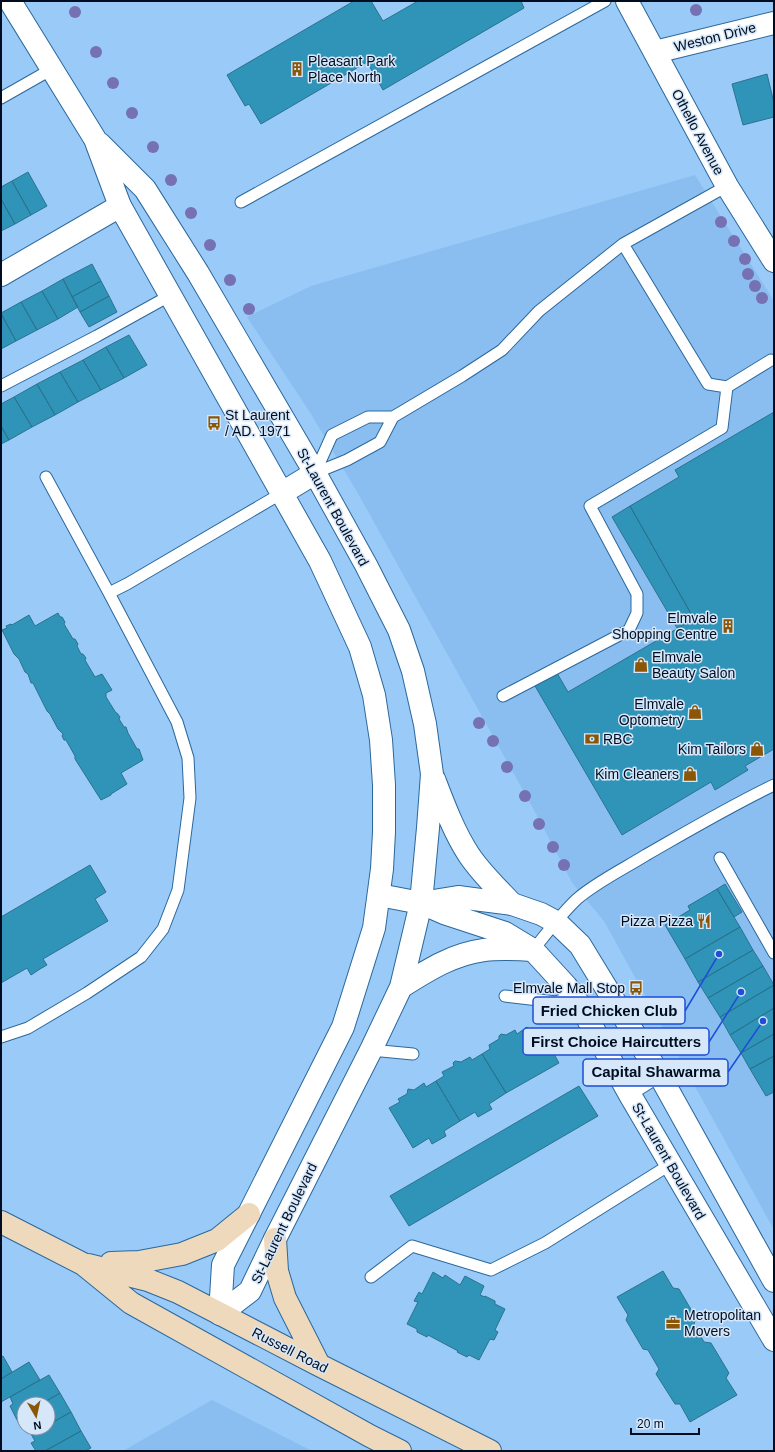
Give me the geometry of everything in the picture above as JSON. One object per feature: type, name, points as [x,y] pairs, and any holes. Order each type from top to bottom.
[{"type":"main road","points":[[83,1264],[140,1262],[182,1254],[217,1240],[249,1214]]},
{"type":"main road","name":"Russell Road","points":[[1,1222],[83,1264],[131,1303],[370,1436],[400,1451]]},
{"type":"main road","points":[[274,1239],[277,1271],[285,1298],[319,1365]]},
{"type":"main road","name":"Russell Road","points":[[83,1264],[148,1280],[178,1292],[490,1451]]},
{"type":"main road","points":[[207,1345],[220,1314]]},
{"type":"street","name":"St-Laurent Boulevard","points":[[10,1],[94,139],[120,206],[320,561],[360,647],[374,696],[381,740],[384,784],[384,832],[379,895],[374,928],[343,1027],[223,1266],[220,1314]]},
{"type":"street","name":"Othello Avenue","points":[[627,1],[727,186],[774,261]]},
{"type":"street","name":"Weston Drive","points":[[655,52],[774,23]]},
{"type":"street","name":"St-Laurent Boulevard","points":[[94,139],[145,189],[198,273],[315,473],[366,565],[399,630],[413,671],[424,716],[432,774],[421,903],[401,987],[371,1050],[274,1239],[250,1290],[220,1314]]},
{"type":"street","points":[[1,276],[120,206]]},
{"type":"street","points":[[282,493],[315,473]]},
{"type":"street","points":[[432,774],[453,825],[469,855],[489,881],[512,904]]},
{"type":"street","name":"St-Laurent Boulevard","points":[[379,895],[421,903],[444,913],[506,933],[533,950],[574,996],[630,1095],[774,1340]]},
{"type":"street","name":"St-Laurent Boulevard","points":[[421,903],[458,897],[512,904],[541,914],[556,922],[580,945],[660,1076],[774,1280]]},
{"type":"street","points":[[401,987],[447,960],[460,955],[485,950],[533,950]]},
{"type":"lane","points":[[241,202],[605,1]]},
{"type":"lane","points":[[1,98],[52,69]]},
{"type":"lane","points":[[315,473],[347,460],[380,442],[393,418],[502,350],[539,311],[623,244],[727,186]]},
{"type":"lane","points":[[623,244],[708,384],[727,387],[771,360]]},
{"type":"lane","points":[[1,386],[97,336],[171,295]]},
{"type":"lane","points":[[503,696],[629,630],[637,612],[637,594],[590,506],[722,428],[727,387]]},
{"type":"lane","points":[[315,473],[332,435],[368,417],[393,418]]},
{"type":"lane","points":[[1,1037],[28,1028],[87,993],[141,957],[163,929],[178,890],[190,798],[188,758],[178,722],[46,477]]},
{"type":"lane","points":[[109,593],[127,584],[282,493]]},
{"type":"lane","points":[[533,950],[556,922],[586,892],[731,806],[774,785]]},
{"type":"lane","points":[[720,858],[774,953]]},
{"type":"lane","points":[[505,996],[556,1002],[574,996]]},
{"type":"lane","points":[[371,1050],[413,1054]]},
{"type":"lane","points":[[630,1095],[660,1076]]},
{"type":"lane","points":[[371,1277],[412,1246],[491,1270],[545,1243],[671,1164]]},
{"type":"shaded area","points":[[695,175],[774,301],[774,1230],[604,921],[573,884],[534,810],[360,497],[311,414],[247,317],[311,286]]},
{"type":"shaded area","points":[[212,1400],[312,1451],[123,1451]]},
{"type":"building","name":"Pleasant Park Place North","points":[[354,1],[371,1],[383,21],[418,1],[521,1],[524,8],[383,90],[367,62],[261,124],[249,104],[245,106],[227,75]]},
{"type":"building","points":[[767,74],[774,103],[774,117],[743,125],[732,84]]},
{"type":"building","points":[[28,172],[47,206],[31,215],[12,181]]},
{"type":"building","points":[[12,181],[31,215],[15,224],[1,199],[1,187]]},
{"type":"building","points":[[1,199],[15,224],[1,231]]},
{"type":"building","points":[[92,264],[101,281],[72,297],[63,279]]},
{"type":"building","points":[[63,279],[78,307],[58,319],[42,291]]},
{"type":"building","points":[[101,281],[109,296],[80,312],[72,297]]},
{"type":"building","points":[[42,291],[58,319],[37,330],[21,302]]},
{"type":"building","points":[[109,296],[117,312],[89,327],[80,312]]},
{"type":"building","points":[[21,302],[37,330],[16,341],[1,313]]},
{"type":"building","points":[[1,314],[16,341],[1,349]]},
{"type":"building","points":[[129,335],[147,365],[124,378],[106,347]]},
{"type":"building","points":[[106,347],[124,378],[101,390],[83,360]]},
{"type":"building","points":[[83,360],[101,390],[78,402],[60,372]]},
{"type":"building","points":[[60,372],[78,402],[55,415],[37,384]]},
{"type":"building","points":[[37,384],[55,415],[32,427],[14,397]]},
{"type":"building","points":[[14,397],[32,427],[9,440],[1,426],[1,404]]},
{"type":"building","name":"Elmvale Shopping Centre","points":[[774,412],[774,749],[745,766],[748,770],[715,790],[711,782],[622,835],[535,686],[557,673],[568,692],[694,619],[630,506],[679,477],[675,470]]},
{"type":"building","points":[[1,426],[9,440],[1,444]]},
{"type":"building","points":[[630,506],[694,619],[677,628],[612,517]]},
{"type":"building","points":[[58,613],[65,622],[64,624],[73,639],[75,639],[78,644],[77,646],[81,654],[83,654],[86,658],[85,660],[95,677],[102,674],[112,690],[106,693],[106,697],[120,717],[119,719],[124,727],[126,727],[137,749],[139,749],[143,760],[121,773],[127,784],[101,800],[75,759],[75,756],[66,740],[64,740],[62,736],[63,734],[58,729],[47,711],[33,683],[31,683],[28,674],[25,672],[19,659],[14,654],[2,630],[7,628],[6,626],[12,625],[29,615],[35,626]]},
{"type":"building","points":[[90,865],[106,892],[95,899],[108,921],[43,959],[47,965],[31,975],[27,968],[1,983],[1,917]]},
{"type":"building","points":[[725,884],[742,912],[734,917],[717,889]]},
{"type":"building","name":"Pizza Pizza","points":[[717,889],[740,927],[685,959],[665,925],[690,910],[688,906]]},
{"type":"building","points":[[740,927],[753,950],[698,982],[685,959]]},
{"type":"building","points":[[753,950],[763,966],[708,998],[698,982]]},
{"type":"building","points":[[763,966],[774,985],[720,1017],[708,998]]},
{"type":"building","points":[[774,985],[774,1008],[730,1035],[720,1017]]},
{"type":"building","points":[[774,1008],[774,1034],[741,1053],[730,1035]]},
{"type":"building","points":[[527,1027],[542,1051],[550,1047],[559,1063],[506,1093],[482,1054],[490,1049],[489,1045],[499,1039],[501,1034],[506,1035],[515,1030],[517,1034]]},
{"type":"building","points":[[774,1034],[774,1056],[750,1069],[741,1053]]},
{"type":"building","points":[[482,1054],[506,1093],[489,1104],[492,1109],[478,1117],[475,1112],[460,1121],[436,1081],[444,1076],[442,1072],[454,1066],[453,1063],[455,1061],[461,1062],[470,1057],[472,1060]]},
{"type":"building","points":[[774,1056],[774,1092],[766,1096],[750,1069]]},
{"type":"building","points":[[436,1081],[460,1121],[444,1131],[446,1136],[432,1144],[429,1138],[413,1148],[389,1108],[400,1102],[398,1099],[407,1094],[408,1089],[414,1090],[424,1083],[426,1087]]},
{"type":"building","points":[[579,1086],[598,1116],[409,1226],[390,1196]]},
{"type":"building","points":[[663,1271],[673,1288],[679,1289],[696,1318],[694,1324],[704,1342],[711,1343],[729,1373],[726,1378],[737,1395],[690,1422],[680,1404],[675,1404],[656,1374],[659,1369],[648,1350],[643,1349],[626,1320],[628,1315],[617,1297]]},
{"type":"building","points":[[433,1272],[443,1278],[445,1275],[460,1285],[465,1276],[484,1286],[480,1295],[495,1301],[495,1304],[505,1309],[495,1330],[498,1332],[494,1340],[490,1339],[479,1360],[469,1355],[467,1357],[428,1335],[427,1337],[417,1332],[417,1329],[407,1324],[418,1302],[414,1301],[419,1292],[422,1294]]},
{"type":"building","points":[[3,1356],[12,1372],[1,1379],[1,1357]]},
{"type":"building","points":[[29,1362],[40,1380],[1,1402],[1,1379]]},
{"type":"building","points":[[49,1375],[60,1393],[55,1396],[16,1396],[16,1418],[10,1406],[13,1404],[10,1397]]},
{"type":"building","points":[[60,1393],[71,1412],[56,1420],[56,1396]]},
{"type":"building","points":[[71,1412],[81,1431],[45,1451],[36,1451],[31,1443],[35,1441],[32,1436],[56,1436],[56,1420]]},
{"type":"building","points":[[81,1431],[91,1448],[85,1451],[45,1451]]},
{"type":"place","name":"Pleasant Park Place North","points":[[297,69]]},
{"type":"place","name":"St Laurent / AD. 1971","points":[[214,423]]},
{"type":"place","name":"Elmvale Shopping Centre","points":[[728,626]]},
{"type":"place","name":"Elmvale Beauty Salon","points":[[641,665]]},
{"type":"place","name":"Elmvale Optometry","points":[[695,712]]},
{"type":"place","name":"RBC","points":[[592,739]]},
{"type":"place","name":"Kim Tailors","points":[[757,749]]},
{"type":"place","name":"Kim Cleaners","points":[[690,774]]},
{"type":"place","name":"Pizza Pizza","points":[[704,921]]},
{"type":"place","name":"Fried Chicken Club","points":[[719,954]]},
{"type":"place","name":"Elmvale Mall Stop","points":[[636,988]]},
{"type":"place","name":"First Choice Haircutters","points":[[741,992]]},
{"type":"place","name":"Capital Shawarma","points":[[763,1021]]},
{"type":"place","name":"Metropolitan Movers","points":[[673,1323]]}]
